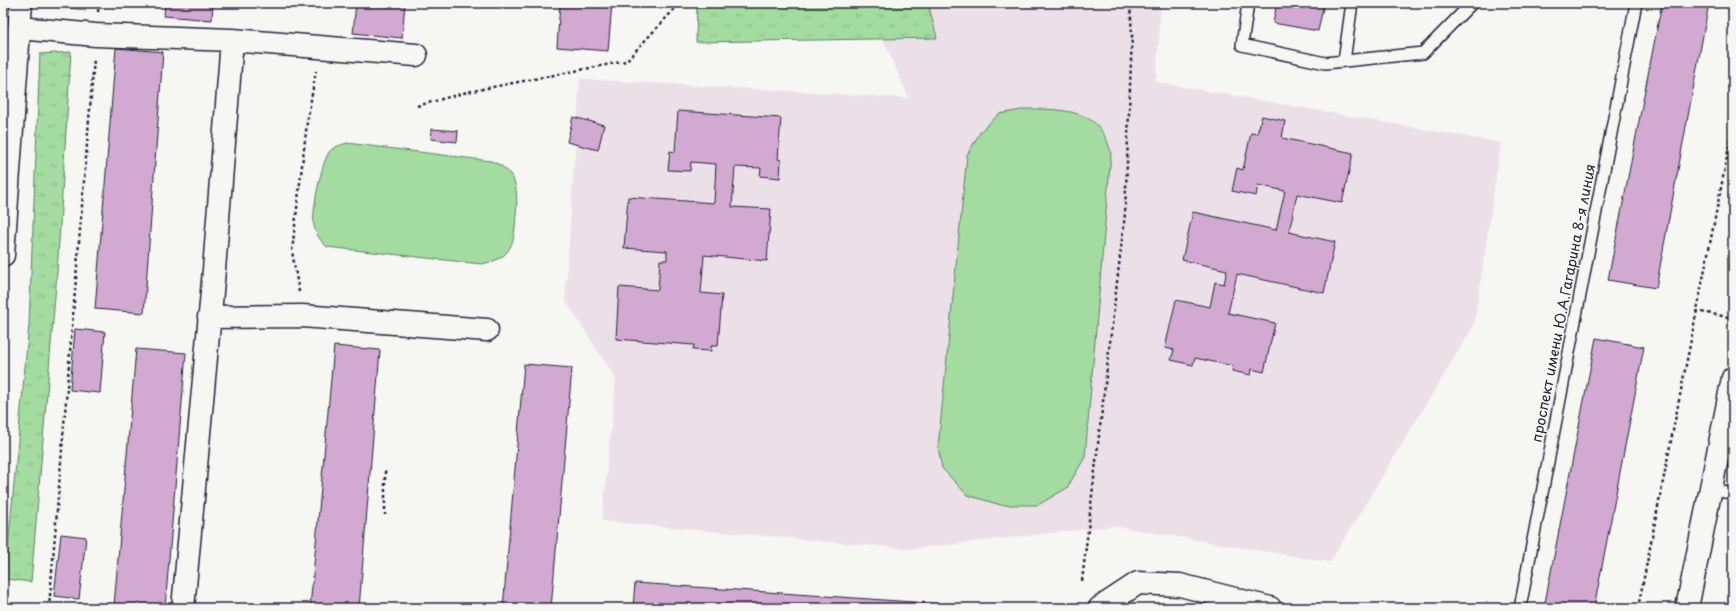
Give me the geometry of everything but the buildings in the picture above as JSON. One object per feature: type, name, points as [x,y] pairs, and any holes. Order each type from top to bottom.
[{"type":"street","points":[[3,255],[21,3]]},
{"type":"street","points":[[19,28],[96,35],[232,40],[416,55]]},
{"type":"street","points":[[183,608],[210,317],[232,40]]},
{"type":"street","points":[[210,317],[302,316],[487,330]]},
{"type":"street","points":[[1687,608],[1733,378]]},
{"type":"street","points":[[1100,608],[1138,583],[1180,585],[1270,608]]},
{"type":"lane","points":[[1248,3],[1242,45],[1325,63],[1423,54],[1472,3]]},
{"type":"lane","points":[[1344,61],[1352,3]]},
{"type":"lane","name":"проспект имени Ю.А.Гагарина 8-я линия","points":[[1520,608],[1636,3]]},
{"type":"lane","points":[[1711,489],[1733,494]]},
{"type":"path","points":[[49,608],[99,3]]},
{"type":"path","points":[[417,106],[467,92],[626,61],[680,3]]},
{"type":"path","points":[[1082,581],[1124,214],[1132,35],[1130,4]]},
{"type":"path","points":[[302,316],[292,251],[307,123],[321,48]]},
{"type":"path","points":[[1638,608],[1733,126]]},
{"type":"path","points":[[1696,312],[1733,318]]},
{"type":"path","points":[[386,471],[386,515]]},
{"type":"shaded area","points":[[867,3],[1161,3],[1156,82],[1501,143],[1474,325],[1330,562],[1113,526],[910,549],[602,521],[616,379],[565,300],[580,79],[909,98]]},
{"type":"green space","points":[[48,3],[86,3],[85,10],[48,6]]},
{"type":"green space","points":[[697,3],[928,3],[937,38],[696,42]]},
{"type":"green space","points":[[71,52],[57,273],[31,582],[5,579],[29,324],[40,54]]},
{"type":"green space","points":[[1027,109],[1058,110],[1079,114],[1089,119],[1097,125],[1103,133],[1111,153],[1085,457],[1067,488],[1038,505],[1001,505],[967,495],[942,468],[938,447],[967,155],[981,131],[999,114]]},
{"type":"green space","points":[[347,143],[491,161],[500,165],[507,170],[511,176],[514,182],[517,198],[514,235],[509,249],[499,258],[491,262],[481,264],[327,247],[319,238],[313,220],[318,187],[324,164],[330,151]]}]
